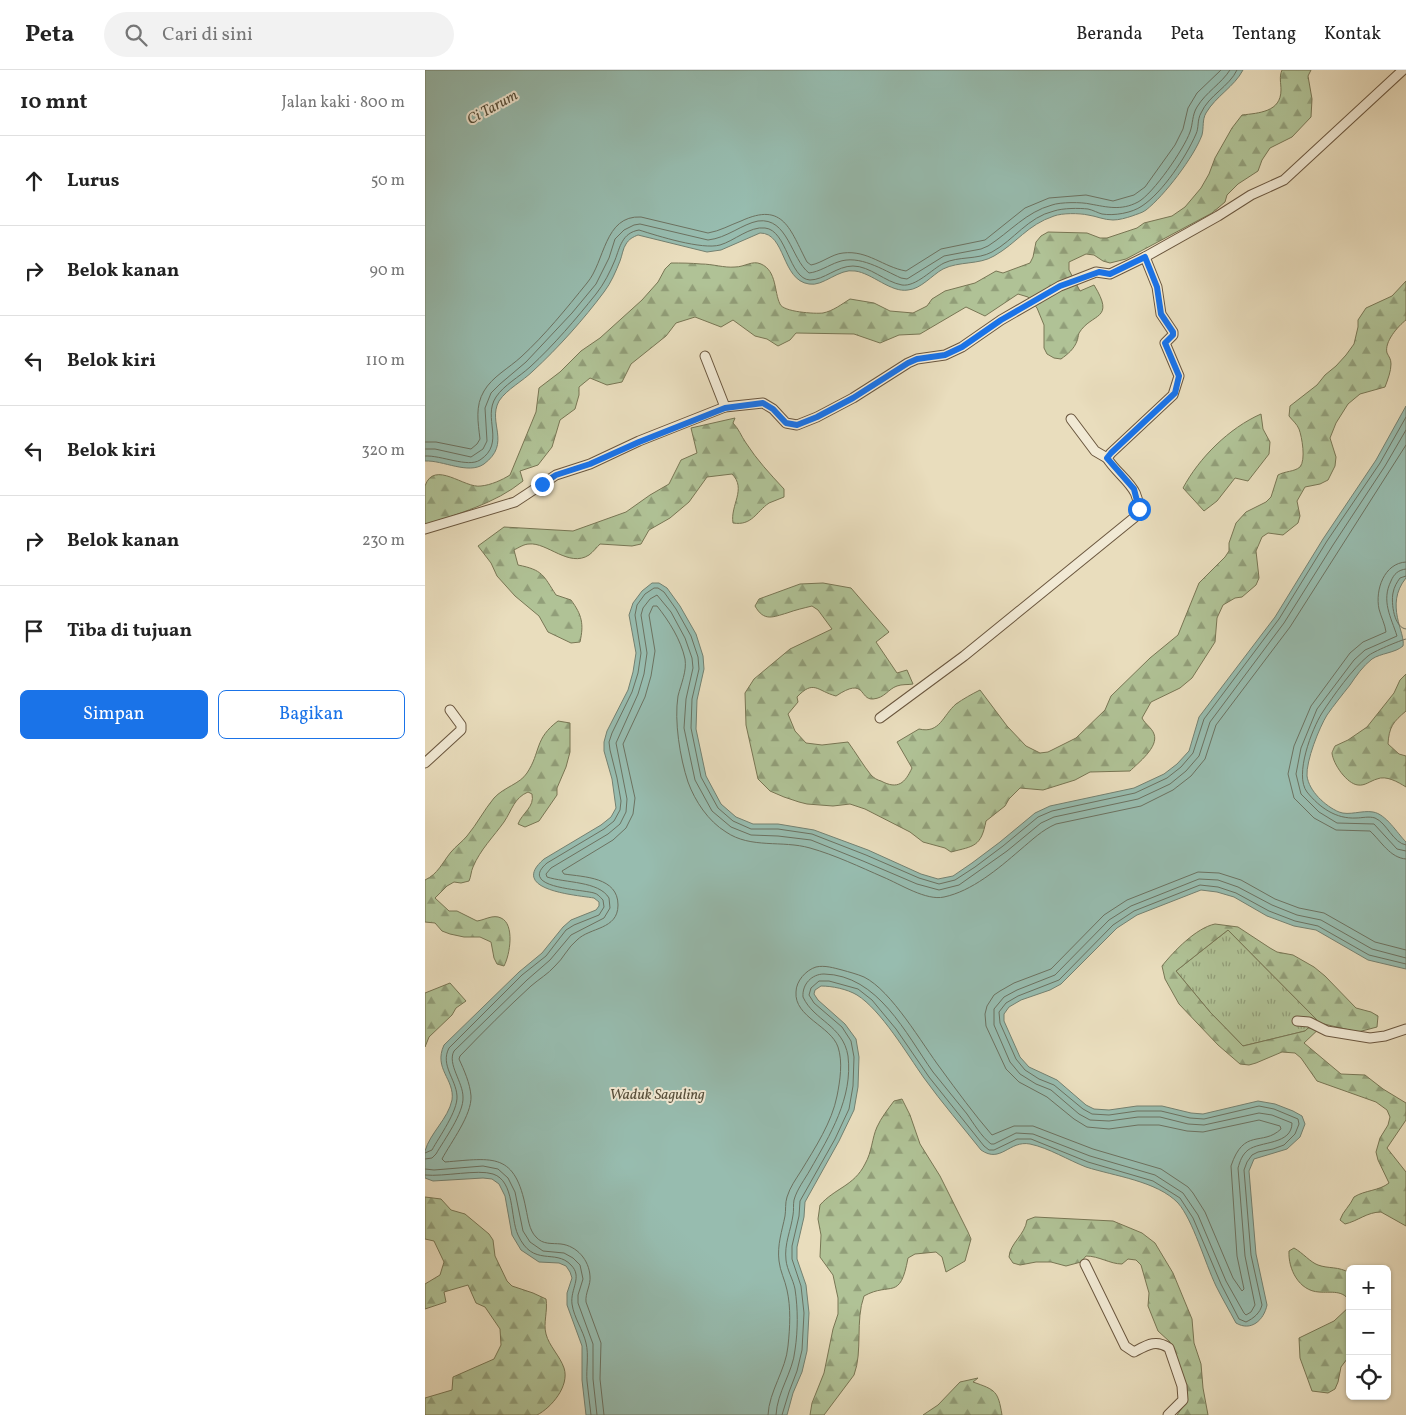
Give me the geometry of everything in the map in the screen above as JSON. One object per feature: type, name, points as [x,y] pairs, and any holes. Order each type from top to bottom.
[{"type":"street","points":[[425,529],[515,502],[556,475],[590,464],[639,442],[725,408],[763,403],[773,409],[786,423],[797,425],[817,417],[853,398],[908,363],[917,359],[945,355],[962,347],[1001,320],[1060,286],[1099,272],[1110,274],[1145,257],[1251,195],[1285,180],[1403,70]]},
{"type":"street","points":[[1107,458],[1173,395],[1179,379],[1165,343],[1173,335],[1173,332],[1161,314],[1157,287],[1145,257]]},
{"type":"street","points":[[705,356],[725,408]]},
{"type":"street","points":[[880,718],[964,656],[1135,517],[1139,509],[1134,489],[1107,458],[1095,451],[1071,419]]},
{"type":"street","points":[[425,763],[461,730],[461,725],[450,710]]},
{"type":"street","points":[[1297,1021],[1309,1022],[1327,1031],[1370,1038],[1385,1036],[1406,1029]]},
{"type":"street","points":[[1085,1264],[1125,1346],[1135,1352],[1159,1342],[1169,1348],[1182,1386],[1183,1400],[1168,1415]]},
{"type":"green space","points":[[1282,70],[1311,70],[1308,76],[1312,99],[1311,117],[1292,137],[1270,148],[1262,160],[1258,171],[1238,184],[1227,195],[1225,202],[1212,213],[1126,259],[1110,263],[1094,255],[1086,254],[1069,262],[1069,270],[1080,291],[1094,285],[1103,305],[1100,315],[1084,326],[1074,346],[1061,359],[1047,354],[1044,348],[1044,325],[1037,308],[1028,297],[1018,294],[985,316],[966,307],[920,334],[899,335],[880,343],[854,334],[796,333],[790,340],[778,346],[767,339],[755,336],[733,320],[721,327],[695,317],[676,323],[666,336],[631,364],[622,382],[607,385],[590,378],[579,387],[575,409],[560,420],[552,447],[538,465],[520,471],[523,481],[501,496],[488,502],[425,526],[425,486],[429,478],[435,475],[442,475],[474,486],[481,486],[489,485],[510,475],[536,412],[539,388],[560,372],[581,351],[600,338],[642,300],[671,263],[731,267],[755,263],[761,264],[770,272],[782,307],[793,311],[823,313],[834,309],[850,299],[874,303],[890,311],[913,313],[927,306],[932,299],[945,291],[975,283],[996,271],[1003,273],[1030,263],[1036,242],[1048,232],[1087,233],[1100,238],[1107,238],[1137,228],[1144,223],[1172,216],[1185,207],[1201,188],[1215,158],[1232,128],[1242,115],[1268,110],[1277,103],[1280,97]]},
{"type":"green space","points":[[1406,281],[1406,320],[1396,330],[1388,344],[1387,353],[1391,361],[1391,367],[1385,387],[1360,394],[1348,404],[1336,423],[1330,438],[1336,457],[1335,466],[1328,480],[1305,487],[1297,501],[1300,516],[1298,523],[1283,535],[1268,533],[1262,537],[1256,551],[1259,578],[1256,585],[1242,597],[1235,598],[1223,605],[1217,618],[1215,642],[1192,678],[1180,688],[1151,702],[1142,718],[1152,730],[1155,739],[1151,749],[1130,771],[1090,772],[1075,780],[1043,790],[1020,788],[1005,806],[986,821],[979,841],[971,846],[951,852],[945,848],[923,842],[910,832],[865,809],[850,804],[833,806],[799,802],[770,791],[758,779],[746,725],[745,693],[754,679],[790,649],[832,629],[818,610],[812,606],[769,617],[758,611],[755,606],[759,599],[800,584],[823,583],[851,588],[889,632],[876,642],[897,673],[907,670],[913,684],[897,686],[881,697],[873,699],[857,688],[846,690],[836,696],[812,687],[808,689],[797,697],[798,702],[788,714],[795,731],[806,743],[822,745],[848,742],[872,776],[887,784],[900,784],[907,778],[912,768],[897,742],[919,729],[932,729],[937,726],[956,704],[980,690],[1007,726],[1026,746],[1040,753],[1048,752],[1076,738],[1105,710],[1111,696],[1150,658],[1178,635],[1199,583],[1229,551],[1229,543],[1236,523],[1246,512],[1266,502],[1271,497],[1278,475],[1300,467],[1303,459],[1302,443],[1298,427],[1289,416],[1290,406],[1317,385],[1346,355],[1354,344],[1358,320],[1366,308],[1392,296]]},
{"type":"green space","points":[[1261,414],[1263,429],[1270,442],[1269,454],[1248,481],[1235,478],[1217,501],[1204,511],[1183,488],[1197,466],[1216,445],[1238,427]]},
{"type":"green space","points":[[735,418],[733,423],[750,449],[784,489],[784,497],[769,503],[753,518],[745,522],[733,523],[738,485],[732,474],[707,477],[689,502],[670,518],[649,530],[641,544],[632,546],[600,544],[589,555],[581,558],[566,557],[536,544],[525,545],[514,550],[518,565],[538,571],[556,595],[571,600],[578,610],[581,620],[580,642],[571,643],[548,632],[539,616],[515,596],[497,576],[491,563],[478,546],[504,527],[573,531],[626,512],[669,484],[681,460],[697,453],[691,428]]},
{"type":"green space","points":[[1406,674],[1406,711],[1393,725],[1389,733],[1388,744],[1399,754],[1406,756],[1406,787],[1388,778],[1377,779],[1363,785],[1354,784],[1338,768],[1332,753],[1334,748],[1367,727],[1394,693],[1400,680]]},
{"type":"green space","points":[[558,721],[570,723],[570,752],[557,788],[557,795],[539,821],[525,827],[518,824],[532,803],[532,794],[528,792],[516,801],[504,822],[479,855],[472,869],[469,881],[454,882],[435,898],[449,911],[457,911],[477,921],[495,917],[505,921],[510,933],[510,940],[504,966],[497,964],[491,942],[480,937],[464,937],[450,934],[442,931],[435,923],[425,922],[425,880],[437,871],[451,852],[467,836],[494,798],[524,777],[541,740]]},
{"type":"green space","points":[[1215,924],[1238,927],[1277,952],[1293,955],[1325,976],[1356,1008],[1378,1016],[1377,1027],[1358,1032],[1324,1024],[1304,1043],[1341,1074],[1365,1075],[1406,1103],[1406,1120],[1387,1148],[1406,1172],[1406,1226],[1381,1212],[1371,1213],[1345,1224],[1340,1220],[1354,1197],[1381,1188],[1389,1183],[1376,1152],[1380,1138],[1388,1125],[1390,1117],[1387,1110],[1376,1102],[1317,1081],[1301,1058],[1295,1053],[1282,1052],[1249,1065],[1240,1064],[1218,1045],[1179,1004],[1165,979],[1162,966],[1186,941],[1208,926]],"holes":[[[1228,930],[1317,1020],[1305,1031],[1243,1046],[1210,1012],[1176,971]]]},
{"type":"green space","points":[[1228,930],[1317,1020],[1305,1031],[1243,1046],[1210,1012],[1176,971]]},
{"type":"green space","points":[[450,983],[466,1001],[456,1008],[452,1015],[429,1037],[425,1047],[425,993]]},
{"type":"green space","points":[[902,1099],[920,1144],[940,1176],[971,1239],[965,1261],[946,1272],[942,1257],[936,1252],[915,1254],[908,1258],[905,1272],[898,1285],[864,1296],[860,1316],[857,1366],[854,1375],[824,1415],[810,1415],[812,1403],[824,1373],[838,1314],[838,1298],[833,1275],[820,1257],[821,1235],[818,1219],[820,1205],[861,1171],[871,1150],[875,1131],[881,1120],[894,1101]]},
{"type":"green space","points":[[425,1197],[441,1199],[451,1210],[465,1214],[489,1234],[493,1240],[495,1256],[507,1281],[512,1286],[546,1299],[546,1334],[564,1368],[565,1375],[562,1389],[558,1396],[537,1415],[425,1415],[425,1398],[452,1390],[453,1377],[494,1359],[501,1345],[500,1329],[485,1307],[476,1303],[468,1285],[444,1292],[446,1302],[425,1309],[425,1284],[440,1275],[444,1262],[434,1241],[425,1239]]},
{"type":"green space","points":[[1035,1217],[1113,1221],[1142,1233],[1155,1243],[1173,1273],[1192,1319],[1194,1343],[1201,1364],[1208,1415],[1177,1415],[1187,1401],[1170,1342],[1158,1331],[1148,1306],[1149,1293],[1141,1265],[1136,1260],[1128,1259],[1122,1264],[1118,1264],[1086,1256],[1081,1262],[1066,1266],[1051,1262],[1020,1265],[1013,1263],[1009,1257],[1012,1247],[1026,1225],[1027,1220]]},
{"type":"green space","points":[[1294,1248],[1318,1265],[1346,1271],[1346,1297],[1341,1294],[1312,1291],[1306,1288],[1300,1283],[1293,1272],[1290,1265],[1289,1251]]},
{"type":"green space","points":[[1346,1310],[1346,1360],[1341,1367],[1335,1389],[1328,1393],[1312,1391],[1300,1358],[1299,1338],[1334,1321]]},
{"type":"green space","points":[[978,1378],[973,1382],[995,1392],[1002,1415],[923,1415],[938,1405],[960,1382]]},
{"type":"water","name":"Ci Tarum","points":[[425,70],[1243,70],[1235,82],[1206,113],[1202,135],[1186,165],[1153,204],[1144,211],[1115,220],[1080,214],[1054,216],[1036,224],[994,256],[982,261],[943,269],[913,289],[895,289],[868,275],[855,271],[843,272],[820,283],[809,284],[800,281],[788,266],[775,240],[768,235],[760,233],[721,250],[707,252],[638,235],[634,237],[625,246],[609,285],[588,312],[552,353],[499,401],[496,409],[498,441],[492,456],[478,467],[463,468],[425,461]]},
{"type":"water","name":"Waduk Saguling","points":[[1406,406],[1406,578],[1400,588],[1396,608],[1403,646],[1372,659],[1360,671],[1332,708],[1317,736],[1307,776],[1314,792],[1328,806],[1343,813],[1378,813],[1387,820],[1406,842],[1406,969],[1368,960],[1316,930],[1294,926],[1267,916],[1234,897],[1201,890],[1137,915],[1117,928],[1061,984],[1021,1000],[1009,1007],[1004,1014],[1004,1021],[1020,1057],[1029,1067],[1057,1080],[1086,1105],[1094,1109],[1109,1110],[1137,1106],[1162,1106],[1203,1114],[1258,1101],[1275,1104],[1302,1116],[1305,1124],[1300,1137],[1287,1149],[1254,1159],[1249,1171],[1256,1254],[1267,1305],[1260,1320],[1247,1326],[1236,1323],[1216,1286],[1189,1220],[1178,1203],[1169,1196],[1147,1184],[1086,1167],[1051,1151],[1030,1144],[1016,1145],[994,1154],[988,1154],[981,1150],[931,1087],[875,1011],[853,993],[839,988],[821,986],[815,990],[814,994],[818,1000],[845,1024],[856,1039],[859,1057],[858,1087],[854,1110],[805,1202],[804,1217],[797,1247],[797,1259],[806,1285],[809,1313],[807,1351],[787,1415],[586,1415],[582,1380],[582,1346],[567,1305],[567,1293],[572,1278],[570,1272],[566,1266],[559,1263],[539,1262],[521,1250],[512,1235],[505,1196],[499,1184],[492,1179],[483,1178],[433,1181],[425,1178],[425,1151],[427,1144],[447,1113],[452,1100],[452,1093],[441,1061],[444,1045],[519,972],[542,953],[563,927],[571,920],[596,910],[599,906],[599,902],[594,898],[560,893],[539,884],[534,878],[535,869],[544,859],[601,825],[611,817],[616,808],[612,779],[604,751],[604,742],[607,731],[628,690],[633,672],[636,653],[629,615],[633,603],[642,591],[652,583],[659,583],[667,588],[696,634],[703,656],[704,669],[697,700],[696,729],[706,776],[721,804],[736,817],[753,824],[778,824],[814,830],[868,850],[921,874],[938,879],[953,876],[1000,842],[1035,813],[1050,806],[1134,788],[1164,774],[1177,764],[1189,751],[1199,717],[1275,617],[1323,539],[1376,460]]},
{"type":"route","points":[[542,484],[556,475],[590,464],[639,442],[725,408],[763,403],[773,409],[789,425],[797,425],[853,398],[908,363],[917,359],[945,355],[962,347],[1001,320],[1060,286],[1096,272],[1110,274],[1145,257],[1157,287],[1161,314],[1173,332],[1173,335],[1165,343],[1179,376],[1173,395],[1107,458],[1134,489],[1139,509]]}]
